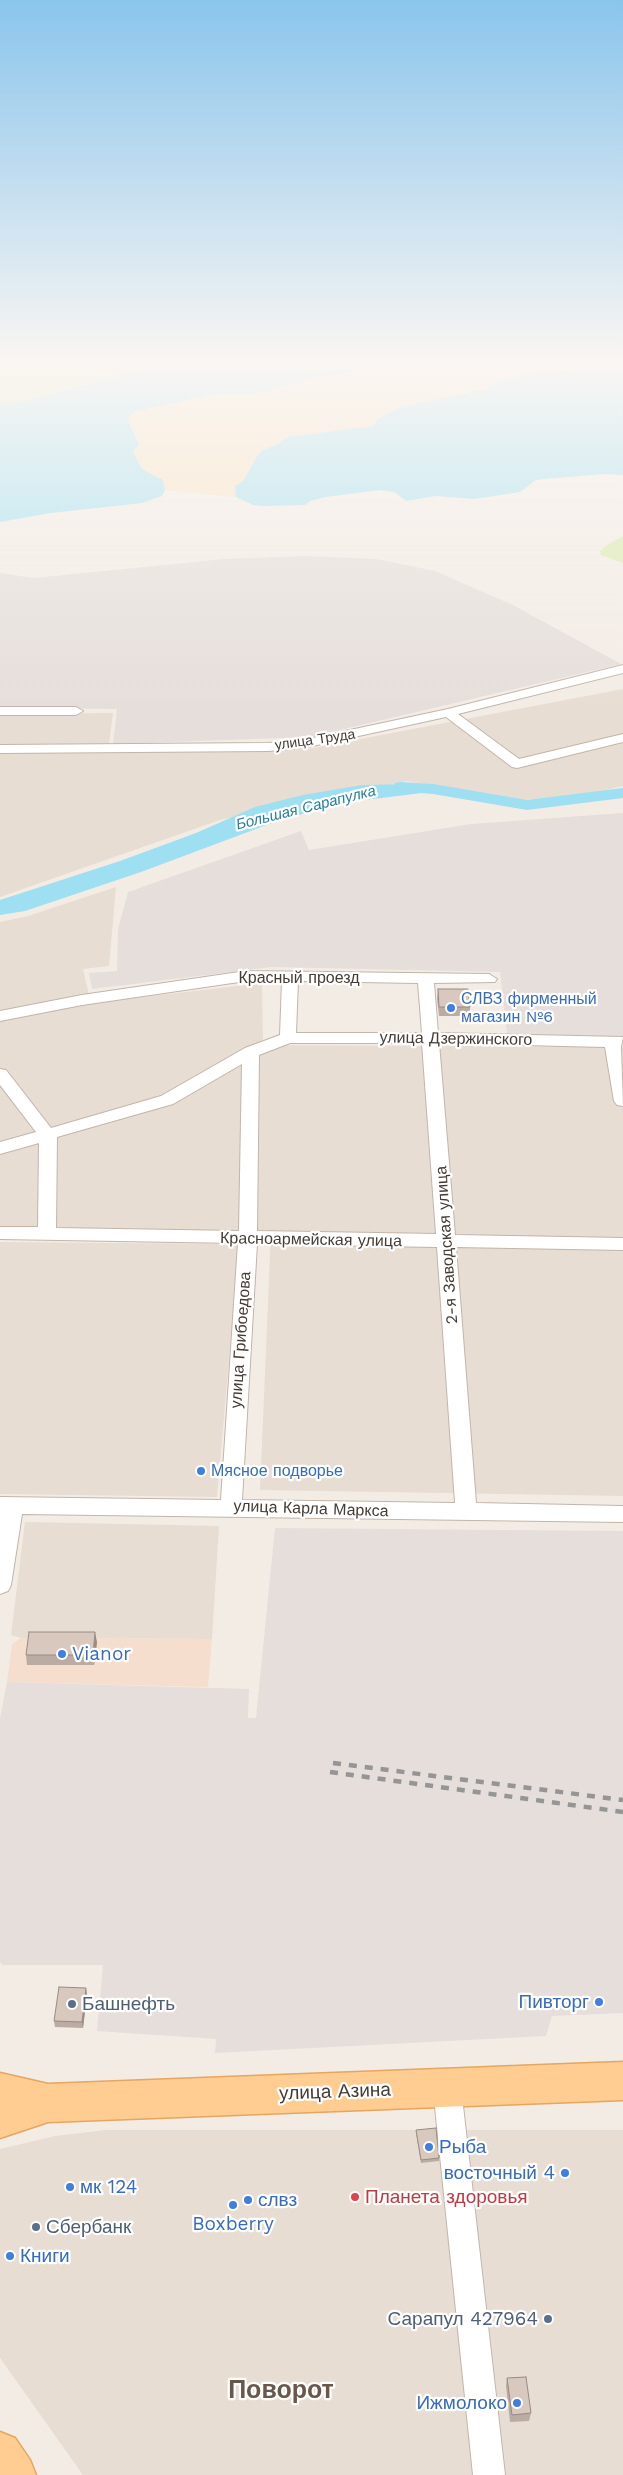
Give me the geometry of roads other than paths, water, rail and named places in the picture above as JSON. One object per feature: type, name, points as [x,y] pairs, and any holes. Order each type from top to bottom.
[{"type":"main road","name":"улица Азина","points":[[0,2119],[48,2104],[623,2081]]},
{"type":"main road","name":"улица Азина","points":[[0,2092],[48,2104]]},
{"type":"main road","points":[[0,2453],[15,2475]]},
{"type":"street","name":"улица Труда","points":[[0,749],[269,747],[308,744],[448,713],[623,669]]},
{"type":"street","points":[[0,710],[76,711]]},
{"type":"street","points":[[448,713],[517,764],[623,738]]},
{"type":"street","name":"Красный проезд","points":[[0,1016],[82,1000],[246,976],[489,979]]},
{"type":"street","points":[[0,1148],[167,1100],[251,1052],[288,1038],[290,977]]},
{"type":"street","name":"2-я Заводская улица","points":[[426,978],[466,1512]]},
{"type":"street","name":"улица Дзержинского","points":[[288,1038],[431,1038],[617,1042]]},
{"type":"street","points":[[617,1042],[623,1101]]},
{"type":"street","name":"улица Грибоедова","points":[[231,1507],[248,1239],[251,1052]]},
{"type":"street","points":[[0,1074],[48,1135],[47,1234]]},
{"type":"street","name":"Красноармейская улица","points":[[0,1233],[248,1239],[623,1244]]},
{"type":"street","points":[[0,1585],[6,1505]]},
{"type":"street","name":"улица Карла Маркса","points":[[6,1505],[623,1514]]},
{"type":"street","points":[[447,2088],[489,2475]]},
{"type":"water","points":[[0,480],[163,480],[165,490],[162,496],[142,503],[51,513],[0,522]]},
{"type":"water","points":[[536,480],[520,492],[474,499],[436,496],[406,501],[394,492],[380,490],[326,497],[310,501],[305,505],[263,506],[253,505],[236,497],[235,486],[243,481],[542,480]]},
{"type":"water","points":[[410,784],[433,787],[430,792],[348,802],[280,820],[141,872],[25,911],[0,915],[0,900],[120,861],[196,833],[255,807],[303,795],[362,785]]},
{"type":"waterway","name":"Большая Сарапулка","points":[[401,787],[433,789],[527,805],[623,793]]},
{"type":"railway","points":[[333,1763],[623,1800]]},
{"type":"railway","points":[[330,1772],[623,1812]]},
{"type":"place","name":"СЛВЗ фирменный магазин №6","points":[[451,1008]]},
{"type":"place","name":"Мясное подворье","points":[[201,1471]]},
{"type":"place","name":"Vianor","points":[[62,1654]]},
{"type":"place","name":"Пивторг","points":[[599,2002]]},
{"type":"place","name":"Башнефть","points":[[72,2004]]},
{"type":"place","name":"Рыба","points":[[429,2147]]},
{"type":"place","name":"восточный 4","points":[[565,2173]]},
{"type":"place","name":"мк 124","points":[[70,2187]]},
{"type":"place","name":"Планета здоровья","points":[[355,2197]]},
{"type":"place","name":"слвз","points":[[248,2200]]},
{"type":"place","name":"Boxberry","points":[[233,2205]]},
{"type":"place","name":"Сбербанк","points":[[36,2227]]},
{"type":"place","name":"Книги","points":[[10,2256]]},
{"type":"place","name":"Сарапул 427964","points":[[548,2319]]},
{"type":"place","name":"Ижмолоко","points":[[517,2403]]},
{"type":"district","name":"Поворот","points":[[281,2391]]}]
